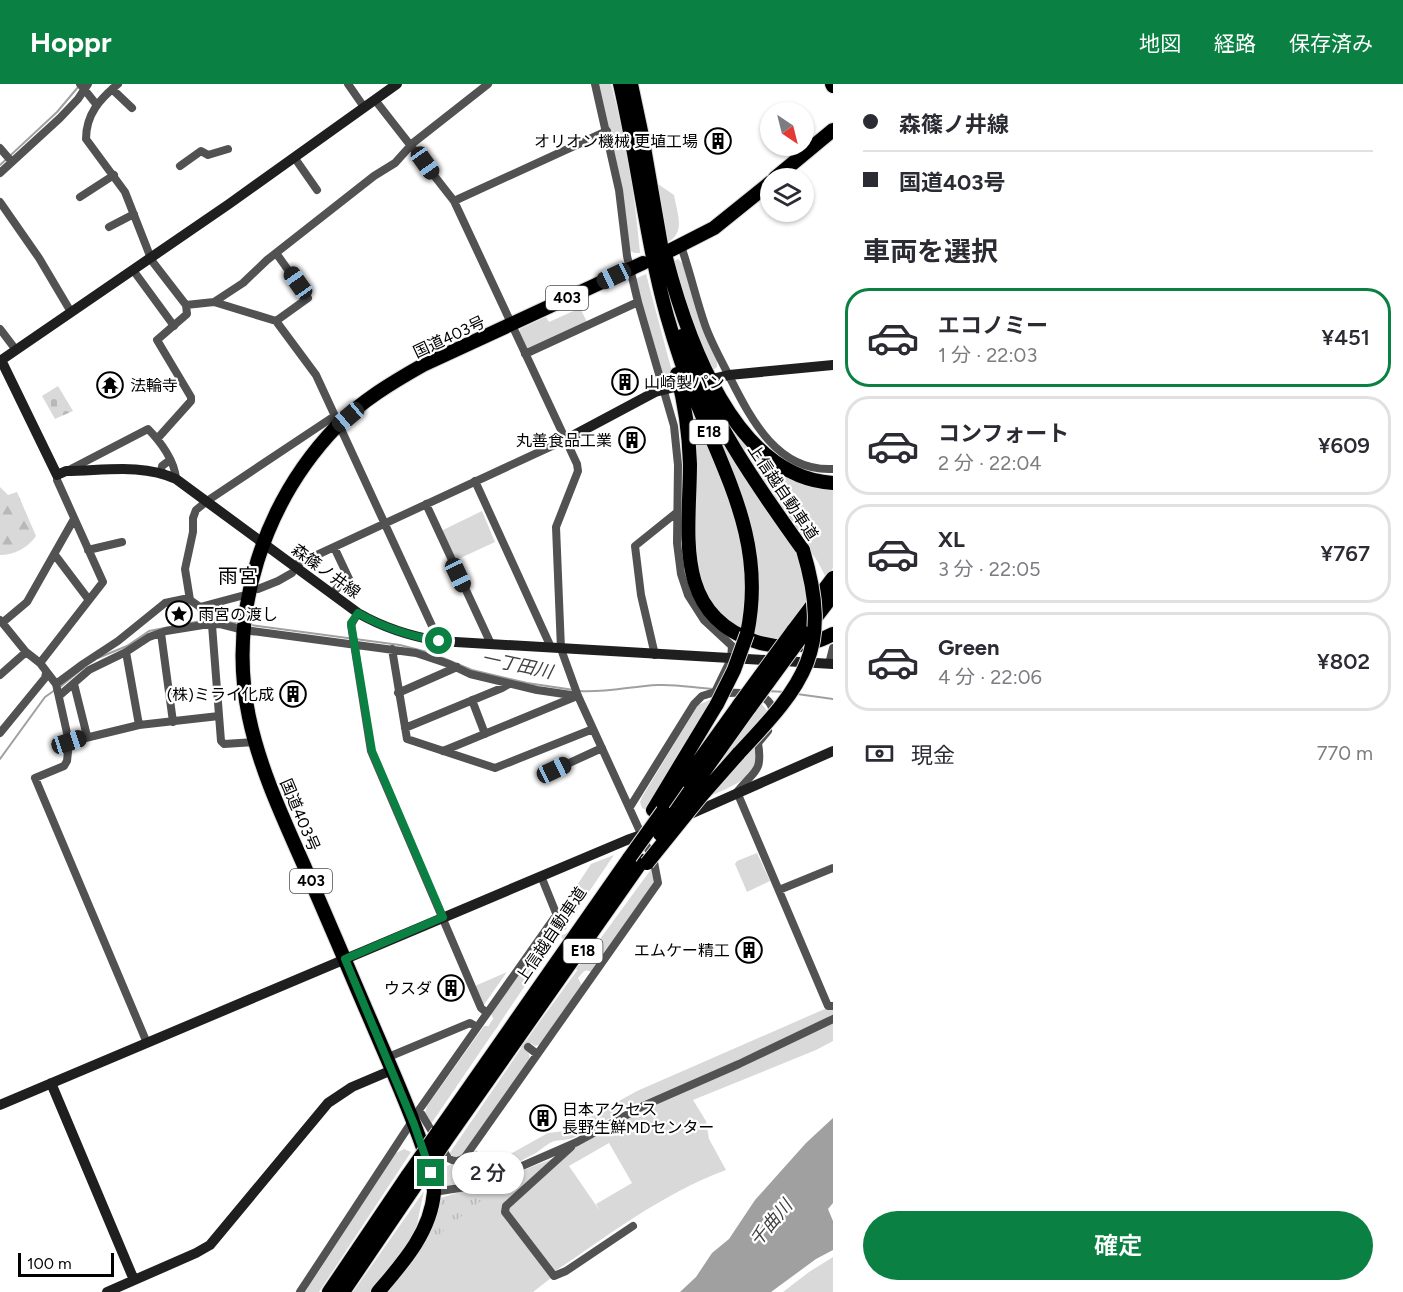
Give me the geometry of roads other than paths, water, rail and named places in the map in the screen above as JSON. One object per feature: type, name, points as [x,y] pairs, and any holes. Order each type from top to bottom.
[{"type":"highway","name":"上信越自動車道","points":[[518,1038],[636,859],[716,693],[734,670],[751,615],[754,581],[749,546],[729,482],[694,397],[675,342],[648,232],[620,84]]},
{"type":"highway","name":"上信越自動車道","points":[[329,1292],[441,1137],[518,1038],[636,859],[696,794],[799,692],[815,670],[824,651],[829,624],[826,597],[819,578],[803,550],[748,472],[725,433],[685,345],[672,302],[631,84]]},
{"type":"highway","points":[[787,168],[833,130]]},
{"type":"highway","points":[[676,248],[714,228],[760,191]]},
{"type":"highway","points":[[655,212],[672,280],[688,329],[706,371],[732,416],[759,449],[783,468],[808,480],[833,483]]},
{"type":"highway","points":[[648,232],[654,270],[687,420],[690,467],[687,543],[691,570],[700,595],[714,615],[723,623],[743,637],[765,645],[800,645],[821,640],[833,634]]},
{"type":"highway","name":"国道403号","points":[[378,1292],[411,1254],[428,1215],[434,1192],[431,1173],[389,1064],[261,763],[255,742],[244,686],[244,626],[257,562],[286,490],[336,421],[409,373],[428,368],[486,341],[507,326],[637,266]]},
{"type":"highway","points":[[813,614],[833,579]]},
{"type":"highway","points":[[813,614],[833,596]]},
{"type":"highway","points":[[799,632],[833,596]]},
{"type":"highway","name":"上信越自動車道","points":[[658,810],[745,706],[813,614]]},
{"type":"highway","name":"上信越自動車道","points":[[696,794],[745,706]]},
{"type":"highway","name":"上信越自動車道","points":[[343,1292],[412,1179]]},
{"type":"street","points":[[348,84],[364,107]]},
{"type":"street","points":[[214,302],[243,283],[276,253],[374,176],[395,163],[410,146],[488,84]]},
{"type":"street","points":[[595,84],[619,190],[625,243],[637,266],[638,302],[669,402],[676,441],[678,558],[688,595],[704,620],[732,646],[731,659],[716,693]]},
{"type":"street","points":[[61,473],[0,361],[394,85]]},
{"type":"street","points":[[0,173],[10,160],[60,118],[84,86],[96,104]]},
{"type":"street","points":[[132,108],[115,86],[96,104],[89,120],[86,139],[125,192],[151,257],[186,305],[187,314],[157,340],[191,400],[157,439]]},
{"type":"street","points":[[375,100],[454,201],[507,326],[525,354],[578,471],[556,527],[561,649],[577,693],[654,862],[658,883],[465,1157],[460,1161],[452,1160],[448,1158],[419,1110],[477,1027],[488,1017],[559,919],[541,876]]},
{"type":"street","points":[[454,201],[607,130]]},
{"type":"street","points":[[0,148],[10,160]]},
{"type":"street","points":[[182,163],[201,151],[208,155],[228,148]]},
{"type":"street","points":[[294,157],[317,190]]},
{"type":"street","points":[[80,197],[114,175]]},
{"type":"street","points":[[0,202],[39,258],[71,312]]},
{"type":"street","points":[[109,227],[134,213]]},
{"type":"street","points":[[676,248],[705,323],[740,400],[758,430],[773,445],[798,462],[814,468],[833,469]]},
{"type":"street","points":[[276,253],[308,298],[276,321]]},
{"type":"street","points":[[133,270],[174,326]]},
{"type":"street","points":[[186,305],[214,302],[276,321],[316,375],[439,641]]},
{"type":"street","points":[[525,354],[638,302]]},
{"type":"street","points":[[0,329],[16,350]]},
{"type":"street","points":[[716,378],[833,365]]},
{"type":"street","points":[[258,589],[278,581],[293,569],[383,523],[565,440],[655,392],[675,387]]},
{"type":"street","points":[[190,600],[185,563],[196,510],[336,421]]},
{"type":"street","points":[[40,663],[103,582],[57,480],[61,473],[148,429],[170,460],[176,471],[176,479]]},
{"type":"street","points":[[161,472],[162,466],[170,460]]},
{"type":"street","name":"森篠ノ井線","points":[[61,473],[111,469],[161,472],[176,479],[207,501],[293,569],[358,613],[381,627],[416,637],[439,641],[561,649],[831,664]]},
{"type":"street","points":[[475,482],[549,643]]},
{"type":"street","points":[[426,504],[491,644]]},
{"type":"street","points":[[655,655],[642,601],[635,546],[676,513]]},
{"type":"street","points":[[74,519],[27,602],[2,625],[26,652],[40,663],[57,690],[69,742],[67,761],[64,766],[34,778],[147,1043]]},
{"type":"street","points":[[88,550],[122,542]]},
{"type":"street","points":[[332,594],[339,586],[350,580],[334,547]]},
{"type":"street","points":[[55,555],[89,600]]},
{"type":"street","points":[[200,607],[241,596]]},
{"type":"street","points":[[57,690],[83,664],[118,641],[165,603],[190,600],[200,607],[210,621],[221,741],[224,744],[255,742]]},
{"type":"street","points":[[358,613],[351,623],[372,751],[481,1008],[488,1017]]},
{"type":"street","points":[[57,690],[74,684],[101,663],[126,652],[149,636],[210,621],[354,641],[416,653],[470,674],[509,684],[537,690],[577,693]]},
{"type":"street","points":[[542,628],[560,628]]},
{"type":"street","points":[[161,633],[173,722]]},
{"type":"street","points":[[831,664],[833,648]]},
{"type":"street","points":[[392,649],[407,739],[495,768],[593,729]]},
{"type":"street","points":[[0,675],[26,652]]},
{"type":"street","points":[[126,652],[139,725]]},
{"type":"street","points":[[398,693],[458,668]]},
{"type":"street","points":[[0,733],[45,678],[46,673]]},
{"type":"street","points":[[74,684],[87,736]]},
{"type":"street","points":[[405,728],[509,684]]},
{"type":"street","points":[[443,751],[577,693]]},
{"type":"street","points":[[630,807],[694,704],[702,696],[716,693],[762,695],[771,703],[772,724],[758,743],[760,765],[737,792]]},
{"type":"street","points":[[472,700],[486,734]]},
{"type":"street","points":[[69,742],[139,725],[219,716]]},
{"type":"street","points":[[554,770],[602,748]]},
{"type":"street","points":[[0,1105],[443,917],[627,840],[642,836],[737,792],[833,752]]},
{"type":"street","points":[[737,792],[828,1006],[833,1006]]},
{"type":"street","points":[[779,890],[833,868]]},
{"type":"street","points":[[584,976],[586,986]]},
{"type":"street","points":[[434,1192],[492,1179],[577,1142],[643,1106],[740,1064],[833,1019]]},
{"type":"street","points":[[107,1292],[210,1245],[328,1103],[389,1064],[470,1023],[477,1027]]},
{"type":"street","points":[[518,1038],[537,1054]]},
{"type":"street","points":[[51,1083],[134,1280]]},
{"type":"street","points":[[300,1292],[410,1126]]},
{"type":"street","points":[[577,1142],[509,1203],[505,1212],[554,1276],[567,1271],[633,1226]]},
{"type":"water","name":"千曲川","points":[[833,1118],[833,1203],[828,1209],[833,1221],[833,1250],[816,1259],[771,1292],[680,1292],[696,1277],[712,1253],[729,1239],[755,1200],[806,1143]]},
{"type":"waterway","points":[[0,165],[57,112],[79,86]]},
{"type":"waterway","name":"一丁田川","points":[[98,658],[127,646],[149,631],[211,619],[240,624]]},
{"type":"waterway","name":"一丁田川","points":[[251,625],[400,645],[431,653],[472,670],[527,683],[574,690]]},
{"type":"waterway","name":"一丁田川","points":[[60,687],[83,668]]},
{"type":"waterway","name":"一丁田川","points":[[579,691],[665,685],[714,689]]},
{"type":"waterway","name":"一丁田川","points":[[0,759],[45,697],[55,690]]},
{"type":"waterway","name":"一丁田川","points":[[767,691],[786,692]]},
{"type":"waterway","name":"一丁田川","points":[[797,694],[833,699]]},
{"type":"tunnel","points":[[560,923],[569,943]]},
{"type":"tunnel","points":[[574,954],[584,976]]},
{"type":"tunnel","points":[[491,1022],[528,1047]]},
{"type":"place","name":"オリオン機械 更埴工場","points":[[718,141]]},
{"type":"place","name":"山崎製パン","points":[[625,382]]},
{"type":"place","name":"法輪寺","points":[[110,385]]},
{"type":"place","name":"丸善食品工業","points":[[632,440]]},
{"type":"place","name":"雨宮の渡し","points":[[179,614]]},
{"type":"place","name":"(株)ミライ化成","points":[[293,694]]},
{"type":"place","name":"エムケー精工","points":[[749,950]]},
{"type":"place","name":"ウスダ","points":[[451,988]]},
{"type":"place","name":"日本アクセス 長野生鮮MDセンター","points":[[543,1118]]},
{"type":"district","name":"雨宮","points":[[238,576]]}]
